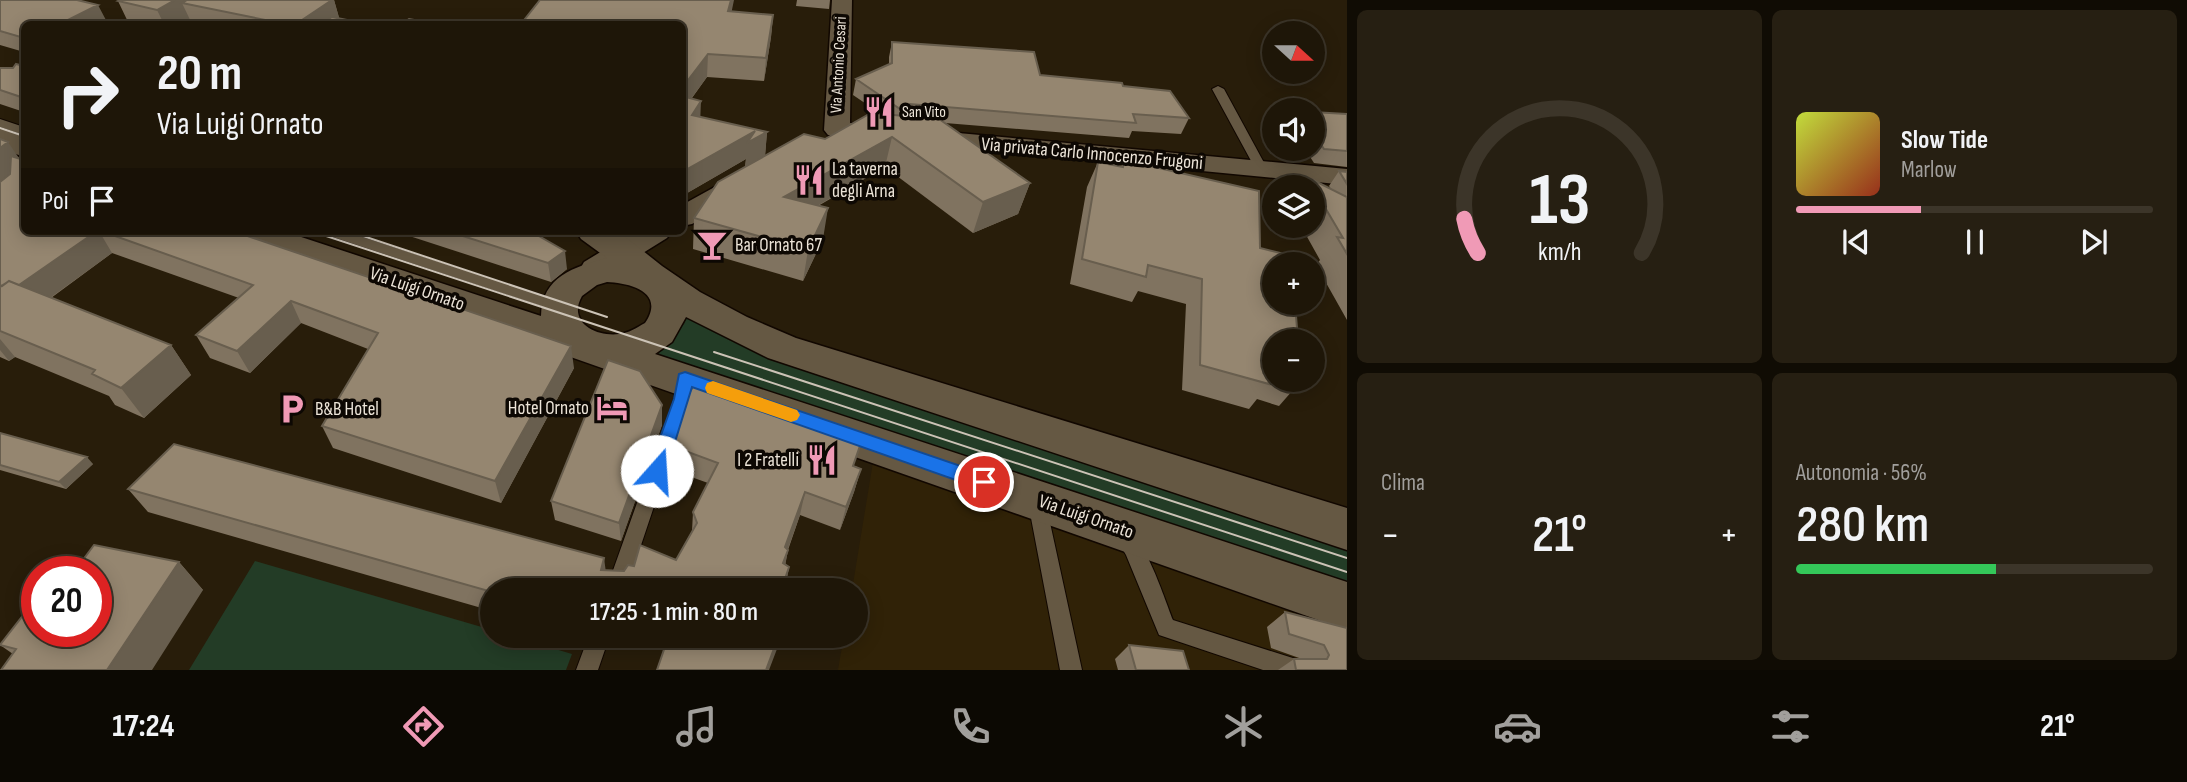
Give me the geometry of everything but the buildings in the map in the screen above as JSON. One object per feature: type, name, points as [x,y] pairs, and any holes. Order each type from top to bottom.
[{"type":"main road","points":[[0,136],[21,146]]},
{"type":"main road","name":"Via Luigi Ornato","points":[[259,235],[685,378],[1347,606]]},
{"type":"main road","points":[[599,235],[654,279],[702,312],[782,348],[1347,529]]},
{"type":"main road","points":[[558,306],[568,287],[584,276],[602,270],[634,271],[654,279]]},
{"type":"main road","name":"Via Luigi Ornato","points":[[558,306],[558,318],[564,330],[588,346],[610,350],[629,348],[657,334],[667,322],[671,306],[666,292],[654,279]]},
{"type":"street","name":"Via Antonio Cesari","points":[[825,136],[842,0]]},
{"type":"street","name":"Via privata Carlo Innocenzo Frugoni","points":[[825,136],[1347,177]]},
{"type":"street","points":[[686,215],[766,170]]},
{"type":"street","points":[[584,276],[650,235]]},
{"type":"lane","points":[[1218,89],[1262,170]]},
{"type":"lane","points":[[0,123],[21,130]]},
{"type":"lane","name":"Via Luigi Ornato","points":[[341,235],[558,306]]},
{"type":"lane","points":[[620,578],[682,399],[685,378]]},
{"type":"lane","points":[[1032,499],[1040,518],[1071,670]]},
{"type":"lane","points":[[1120,529],[1134,550],[1166,628],[1296,670]]},
{"type":"lane","points":[[587,670],[595,648]]},
{"type":"shaded area","points":[[875,450],[1347,613],[1347,670],[838,670],[842,648],[868,648],[868,578],[854,578]]},
{"type":"green space","points":[[688,314],[1347,540],[1347,592],[652,356],[684,324]]},
{"type":"green space","points":[[255,561],[480,627],[480,648],[552,648],[572,654],[566,670],[189,670]]},
{"type":"tram line","points":[[0,128],[21,135]]},
{"type":"tram line","points":[[323,235],[1347,572]]},
{"type":"tram line","points":[[360,235],[607,317]]},
{"type":"tram line","points":[[714,352],[1347,558]]},
{"type":"slow traffic","points":[[713,388],[791,415]]},
{"type":"place","name":"San Vito","points":[[879,112]]},
{"type":"place","name":"La taverna degli Arna","points":[[809,180]]},
{"type":"place","name":"Bar Ornato 67","points":[[712,245]]},
{"type":"place","name":"Hotel Ornato","points":[[612,408]]},
{"type":"place","name":"B&B Hotel","points":[[292,409]]},
{"type":"place","name":"I 2 Fratelli","points":[[822,460]]},
{"type":"route","points":[[657,471],[682,399],[685,378],[984,482]]}]
